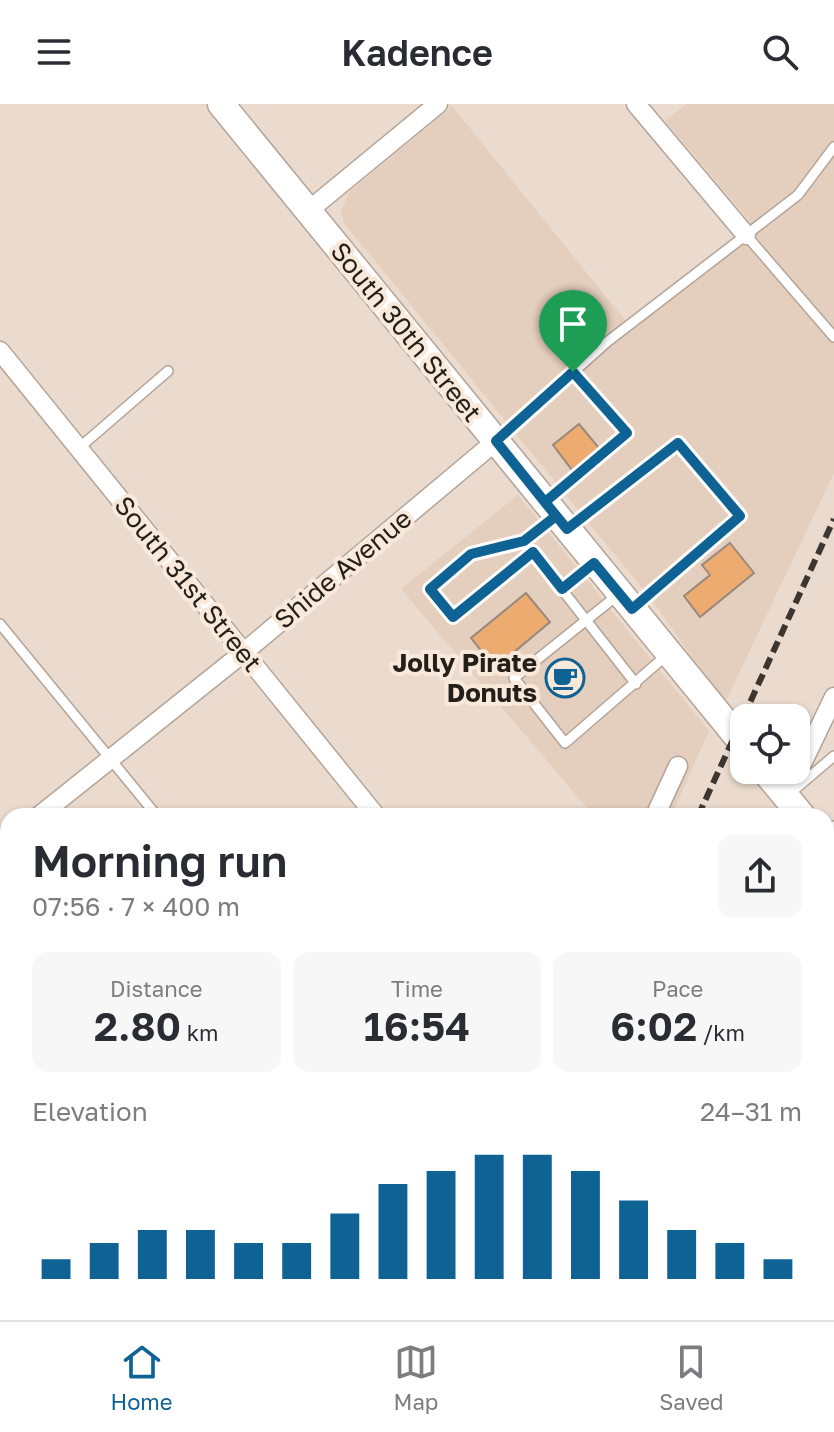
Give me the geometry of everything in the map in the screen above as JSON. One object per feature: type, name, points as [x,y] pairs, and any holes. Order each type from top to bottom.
[{"type":"street","name":"South 30th Street","points":[[221,104],[730,728]]},
{"type":"street","points":[[308,211],[438,104]]},
{"type":"street","points":[[636,104],[746,235]]},
{"type":"street","name":"South 31st Street","points":[[0,351],[369,808]]},
{"type":"street","name":"Shide Avenue","points":[[49,808],[243,653],[496,441]]},
{"type":"street","points":[[794,806],[834,697]]},
{"type":"street","points":[[659,808],[678,766]]},
{"type":"street","points":[[776,784],[794,806]]},
{"type":"lane","points":[[496,441],[573,372],[798,195],[834,147]]},
{"type":"lane","points":[[746,235],[834,337]]},
{"type":"lane","points":[[79,448],[168,371]]},
{"type":"lane","points":[[556,516],[627,433],[573,372]]},
{"type":"lane","points":[[533,552],[453,617],[430,589],[471,554],[524,541],[556,516],[678,443],[740,516],[626,602],[585,621],[514,678],[565,743],[668,654]]},
{"type":"lane","points":[[524,541],[636,684]]},
{"type":"lane","points":[[562,589],[594,563]]},
{"type":"lane","points":[[0,624],[150,808]]},
{"type":"lane","points":[[794,806],[834,756]]},
{"type":"shaded area","points":[[686,104],[834,104],[834,473],[724,705],[655,604],[344,223],[341,212],[349,192],[452,106],[624,319],[631,332],[753,225],[665,121]]},
{"type":"shaded area","points":[[518,495],[709,731],[675,808],[587,808],[401,589]]},
{"type":"building","points":[[579,424],[599,448],[572,470],[553,445]]},
{"type":"building","points":[[730,543],[754,573],[700,617],[684,596],[710,575],[702,565]]},
{"type":"building","points":[[526,593],[550,622],[495,668],[471,638]]},
{"type":"railway","points":[[702,808],[834,519]]},
{"type":"place","name":"Jolly Pirate Donuts","points":[[565,678]]},
{"type":"route","points":[[573,372],[627,433],[545,502],[567,529],[678,443],[740,516],[632,609],[594,563],[562,589],[533,552],[453,617],[430,589],[471,554],[524,541],[556,516],[496,441],[573,372]]}]
